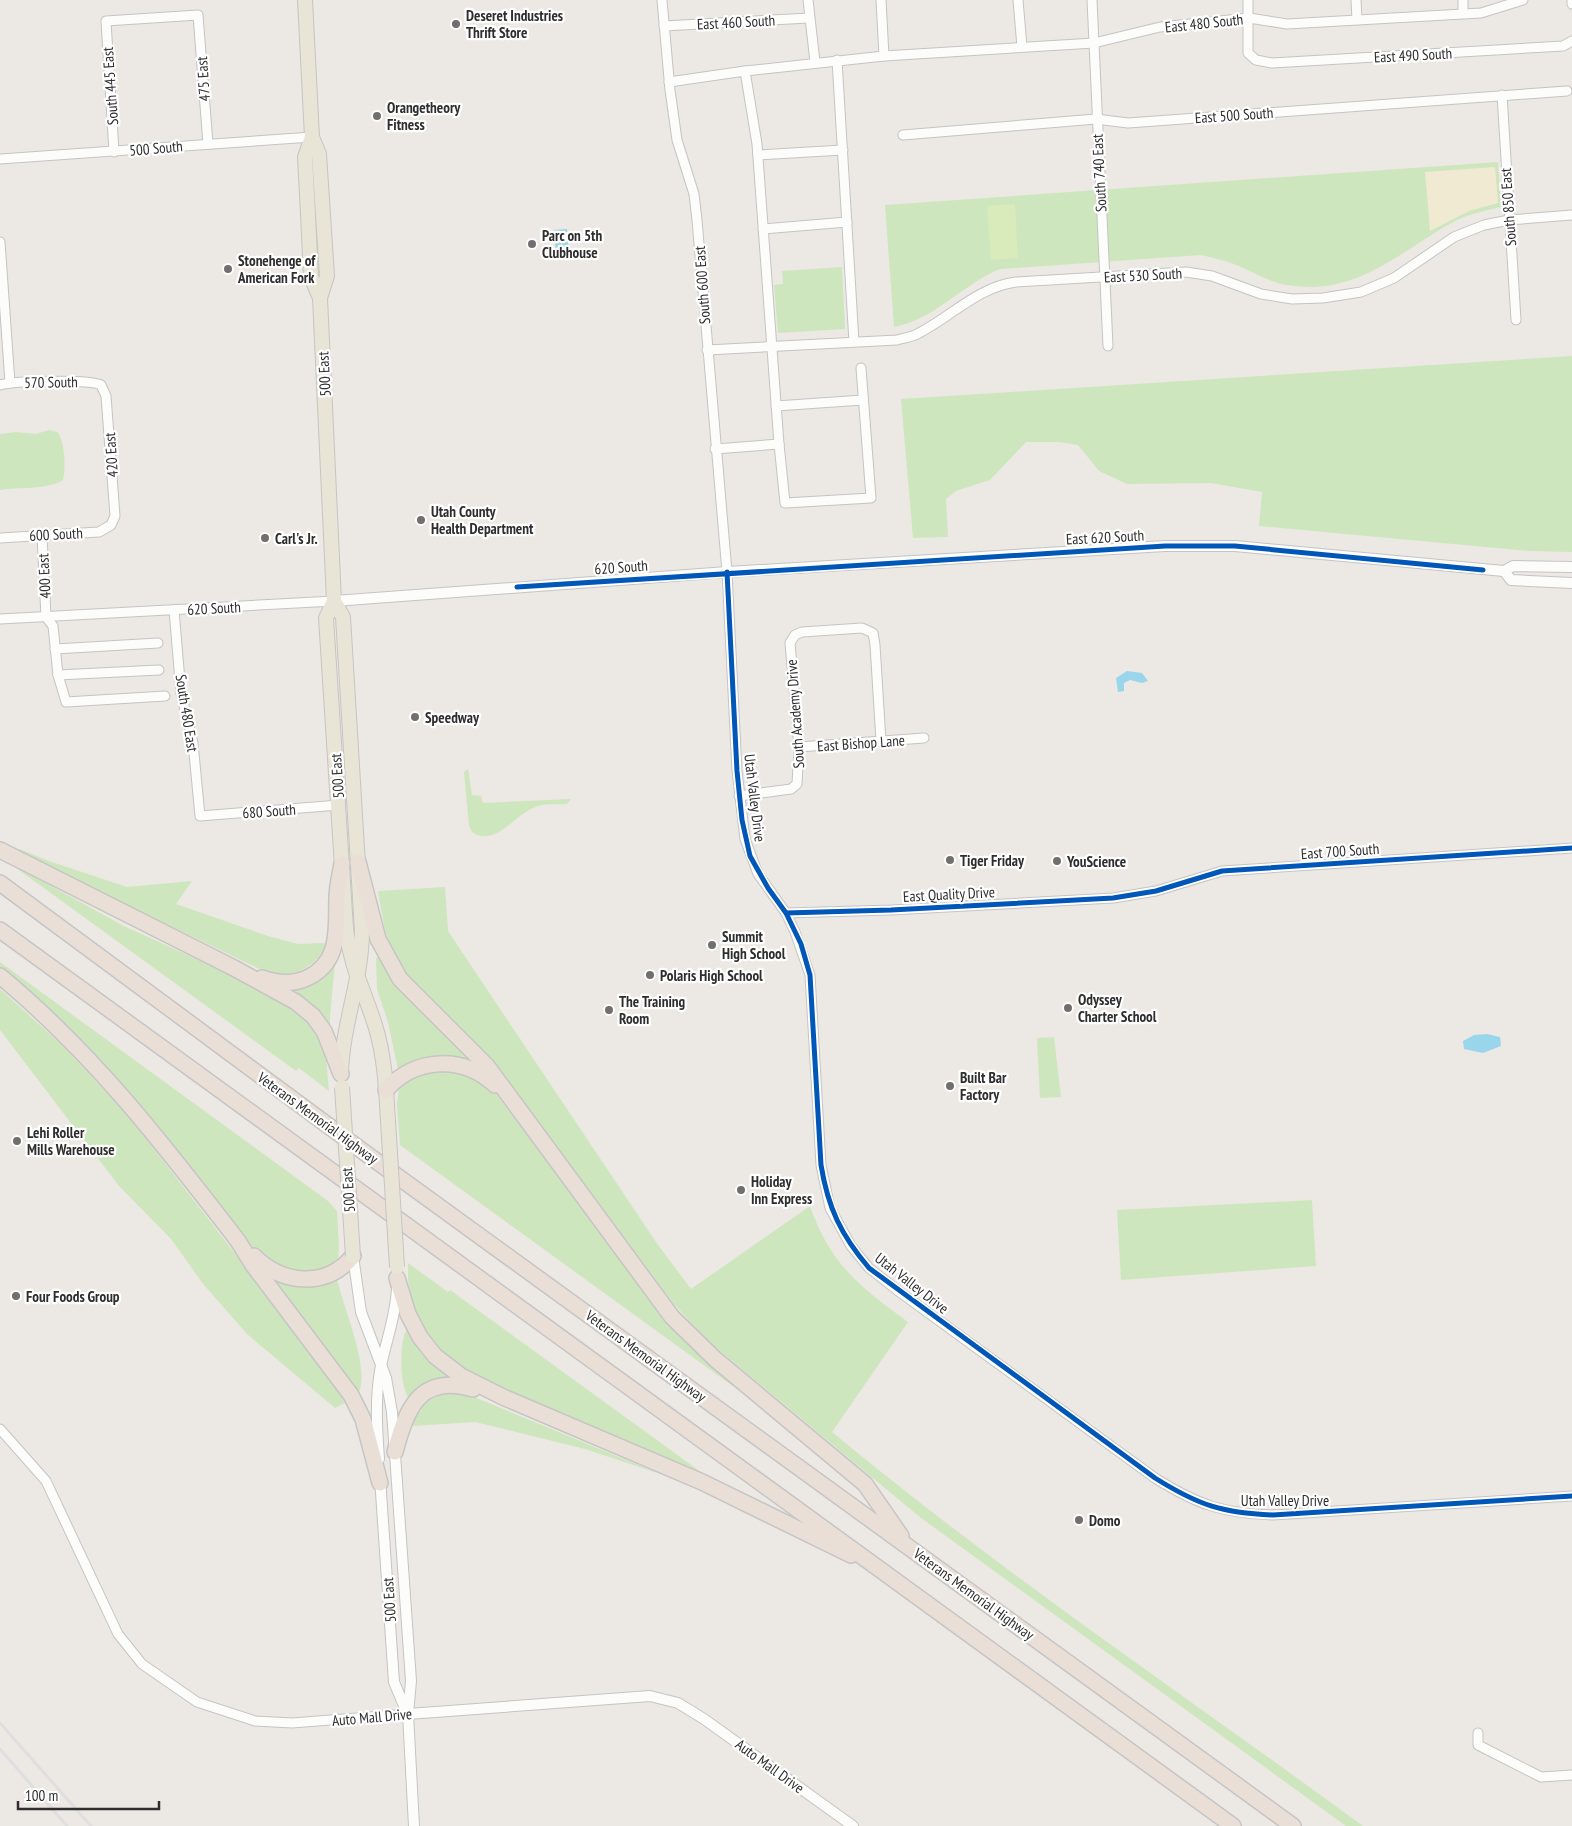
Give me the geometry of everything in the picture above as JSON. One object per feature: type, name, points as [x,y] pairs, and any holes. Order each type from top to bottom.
[{"type":"highway","points":[[0,850],[234,968],[296,1002],[309,1012],[327,1036],[341,1081]]},
{"type":"highway","points":[[358,862],[376,934],[392,968],[414,995],[486,1066],[672,1318],[715,1359],[865,1484],[907,1546]]},
{"type":"highway","points":[[234,968],[270,981],[284,983],[306,978],[322,967],[332,953],[337,936],[336,896],[342,864]]},
{"type":"highway","name":"Veterans Memorial Highway","points":[[0,883],[360,1149],[1294,1826]]},
{"type":"highway","points":[[0,930],[1233,1826]]},
{"type":"highway","points":[[0,976],[52,1021],[112,1083],[238,1241],[259,1272],[347,1388],[363,1419],[380,1483]]},
{"type":"highway","points":[[386,1090],[398,1078],[412,1069],[430,1064],[449,1064],[476,1071],[509,1098]]},
{"type":"highway","points":[[238,1241],[268,1268],[295,1278],[310,1278],[331,1274],[343,1268],[353,1256]]},
{"type":"highway","points":[[397,1272],[410,1318],[431,1352],[461,1376],[503,1397],[669,1467],[888,1574]]},
{"type":"highway","points":[[395,1452],[408,1410],[429,1391],[443,1386],[455,1385],[503,1397]]},
{"type":"main road","name":"500 East","points":[[304,0],[312,137],[319,154],[326,269],[320,298],[334,601],[343,617],[362,936],[358,982],[344,1036],[341,1081],[353,1256]]},
{"type":"main road","name":"500 East","points":[[334,601],[326,618],[346,929],[358,982],[380,1044],[386,1090],[397,1272]]},
{"type":"street","name":"South 600 East","points":[[662,0],[669,82],[677,140],[694,194],[727,572]]},
{"type":"street","points":[[808,0],[815,62]]},
{"type":"street","points":[[881,0],[884,56]]},
{"type":"street","points":[[1018,0],[1022,47]]},
{"type":"street","name":"South 740 East","points":[[1092,0],[1096,119],[1106,277],[1108,346]]},
{"type":"street","points":[[1248,0],[1249,18]]},
{"type":"street","points":[[1356,0],[1357,20]]},
{"type":"street","points":[[1463,0],[1463,13]]},
{"type":"street","name":"East 480 South","points":[[669,82],[815,62],[1094,43],[1160,27],[1249,18],[1287,24],[1481,13],[1522,0]]},
{"type":"street","name":"South 445 East","points":[[114,152],[106,21],[198,14]]},
{"type":"street","name":"475 East","points":[[198,14],[208,144]]},
{"type":"street","name":"East 460 South","points":[[664,26],[809,18]]},
{"type":"street","name":"East 490 South","points":[[1249,18],[1248,53],[1256,60],[1282,63],[1571,42]]},
{"type":"street","points":[[837,60],[854,342]]},
{"type":"street","points":[[745,72],[758,155],[770,346],[784,503],[871,498],[861,368]]},
{"type":"street","name":"East 500 South","points":[[902,135],[1096,119],[1128,123],[1566,91]]},
{"type":"street","name":"South 850 East","points":[[1502,95],[1516,320]]},
{"type":"street","name":"500 South","points":[[0,158],[114,152],[312,137]]},
{"type":"street","points":[[758,155],[842,150]]},
{"type":"street","name":"East 530 South","points":[[707,350],[897,340],[918,334],[980,294],[1001,284],[1186,272],[1212,276],[1261,294],[1292,299],[1323,298],[1361,292],[1394,278],[1454,237],[1484,224],[1572,215]]},
{"type":"street","points":[[763,229],[847,222]]},
{"type":"street","points":[[0,242],[10,383]]},
{"type":"street","name":"570 South","points":[[0,385],[10,383],[88,381],[101,385]]},
{"type":"street","name":"420 East","points":[[101,385],[106,396],[112,469],[115,516],[111,525]]},
{"type":"street","points":[[776,406],[863,400]]},
{"type":"street","points":[[715,448],[779,444]]},
{"type":"street","name":"600 South","points":[[0,538],[99,532],[111,525]]},
{"type":"street","name":"400 East","points":[[42,535],[46,617],[53,626],[58,675],[66,702],[165,696]]},
{"type":"street","name":"East 620 South","points":[[727,572],[1122,548],[1207,545],[1263,548],[1504,571],[1513,566],[1572,567]]},
{"type":"street","name":"East 620 South","points":[[1504,571],[1511,580],[1572,583]]},
{"type":"street","name":"620 South","points":[[0,619],[334,601],[727,572]]},
{"type":"street","name":"Utah Valley Drive","points":[[727,572],[739,796],[750,856],[768,888],[786,913],[801,944],[810,976],[821,1165],[825,1191],[840,1229],[869,1268],[896,1290],[1155,1478],[1183,1496],[1210,1507],[1246,1514],[1273,1515],[1572,1496]]},
{"type":"street","name":"South 480 East","points":[[174,610],[182,693],[193,743],[200,816]]},
{"type":"street","name":"South Academy Drive","points":[[739,796],[788,790],[795,787],[799,777],[799,747],[791,639],[802,632],[862,628],[873,633],[881,741]]},
{"type":"street","points":[[55,649],[158,643]]},
{"type":"street","points":[[58,675],[159,670]]},
{"type":"street","name":"East Bishop Lane","points":[[799,747],[924,738]]},
{"type":"street","name":"680 South","points":[[200,816],[339,805]]},
{"type":"street","name":"East 700 South","points":[[1113,898],[1156,892],[1222,871],[1572,848]]},
{"type":"street","name":"East Quality Drive","points":[[786,913],[1113,898]]},
{"type":"street","name":"500 East","points":[[353,1256],[361,1312],[382,1364],[391,1405],[411,1681],[408,1714],[414,1826]]},
{"type":"street","name":"500 East","points":[[397,1272],[394,1319],[382,1364],[377,1411],[380,1483],[394,1682],[408,1714]]},
{"type":"street","name":"Auto Mall Drive","points":[[0,1429],[46,1481],[118,1634],[142,1664],[197,1702],[255,1721],[292,1723],[650,1696],[678,1704],[704,1719],[853,1826]]},
{"type":"street","points":[[1478,1732],[1478,1745],[1541,1777],[1572,1775]]},
{"type":"green space","points":[[1498,162],[1501,207],[1457,220],[1378,268],[1357,278],[1336,284],[1313,287],[1280,284],[1241,267],[1201,255],[1000,269],[973,283],[935,310],[909,323],[894,327],[885,205]]},
{"type":"green space","points":[[1015,204],[1018,258],[991,260],[987,206]]},
{"type":"green space","points":[[842,267],[845,329],[778,333],[774,285],[783,284],[782,271]]},
{"type":"green space","points":[[1572,356],[1572,552],[1530,551],[1259,526],[1262,492],[1211,483],[1127,484],[1099,471],[1078,445],[1059,442],[1026,442],[990,480],[956,491],[946,499],[948,537],[913,538],[901,399]]},
{"type":"green space","points":[[49,430],[57,432],[62,441],[65,463],[63,480],[41,487],[0,490],[0,434],[16,432],[36,434]]},
{"type":"green space","points":[[468,769],[472,795],[481,796],[483,803],[571,799],[567,804],[535,807],[497,833],[480,836],[472,832],[469,826],[464,772]]},
{"type":"green space","points":[[20,849],[46,860],[127,887],[192,881],[176,904],[268,936],[298,944],[326,943],[323,951],[312,964],[297,972],[272,975],[17,852]]},
{"type":"green space","points":[[20,869],[124,926],[214,967],[303,1014],[321,1036],[318,1039],[326,1057],[329,1091],[299,1068],[296,1071]]},
{"type":"green space","points":[[445,887],[448,931],[656,1242],[691,1289],[810,1206],[827,1244],[848,1273],[875,1297],[908,1322],[832,1432],[896,1484],[1028,1584],[1363,1826],[1346,1826],[921,1518],[709,1342],[673,1303],[489,1057],[407,975],[397,961],[385,931],[378,891]]},
{"type":"green space","points":[[378,957],[402,992],[477,1064],[411,1064],[398,1070],[388,1022],[377,989],[376,958]]},
{"type":"green space","points":[[0,962],[328,1201],[337,1211],[339,1248],[338,1258],[331,1265],[332,1269],[301,1274],[262,1259],[146,1112],[98,1057],[0,968]]},
{"type":"green space","points":[[335,963],[330,1031],[287,989]]},
{"type":"green space","points":[[0,989],[62,1045],[130,1118],[323,1367],[345,1403],[335,1408],[247,1334],[204,1285],[171,1239],[119,1186],[0,1030]]},
{"type":"green space","points":[[1054,1037],[1061,1097],[1040,1098],[1037,1038]]},
{"type":"green space","points":[[451,1069],[484,1082],[498,1096],[672,1328],[702,1357],[756,1403],[400,1145],[397,1104],[399,1089],[408,1082],[406,1078],[415,1073]]},
{"type":"green space","points":[[1312,1200],[1316,1266],[1121,1280],[1117,1210]]},
{"type":"green space","points":[[408,1263],[448,1292],[450,1290],[712,1480],[644,1448],[469,1376],[432,1348],[413,1306],[408,1280]]},
{"type":"green space","points":[[267,1275],[320,1284],[337,1279],[361,1368],[361,1381],[357,1394]]},
{"type":"green space","points":[[407,1329],[429,1359],[452,1378],[410,1399],[406,1394],[401,1365],[404,1335]]},
{"type":"green space","points":[[463,1393],[479,1399],[660,1474],[585,1449],[475,1422],[412,1426],[418,1413],[422,1410],[419,1407],[441,1394]]},
{"type":"sand","points":[[1495,167],[1498,203],[1469,211],[1430,231],[1425,172]]},
{"type":"water","points":[[567,229],[569,252],[556,253],[554,230]]},
{"type":"water","points":[[1127,671],[1142,673],[1148,681],[1142,683],[1130,680],[1124,683],[1124,691],[1118,692],[1116,678]]},
{"type":"water","points":[[1487,1034],[1500,1037],[1501,1046],[1483,1053],[1464,1049],[1463,1041],[1474,1035]]},
{"type":"railway","points":[[0,1723],[91,1826]]},
{"type":"railway","points":[[0,1749],[67,1826]]},
{"type":"cycle path","points":[[517,587],[1165,546],[1235,546],[1483,570]]},
{"type":"cycle path","points":[[727,572],[737,771],[742,820],[750,856],[768,888],[786,913],[801,944],[810,975],[821,1165],[824,1180],[832,1208],[843,1232],[869,1268],[1155,1478],[1184,1495],[1211,1506],[1225,1510],[1273,1515],[1572,1496]]},
{"type":"cycle path","points":[[786,913],[891,910],[1113,898],[1156,891],[1222,871],[1572,848]]},
{"type":"place","name":"Deseret Industries Thrift Store","points":[[456,24]]},
{"type":"place","name":"Orangetheory Fitness","points":[[377,116]]},
{"type":"place","name":"Parc on 5th Clubhouse","points":[[532,244]]},
{"type":"place","name":"Stonehenge of American Fork","points":[[228,269]]},
{"type":"place","name":"Utah County Health Department","points":[[421,520]]},
{"type":"place","name":"Carl's Jr.","points":[[265,538]]},
{"type":"place","name":"Speedway","points":[[415,717]]},
{"type":"place","name":"Tiger Friday","points":[[950,860]]},
{"type":"place","name":"YouScience","points":[[1057,861]]},
{"type":"place","name":"Summit High School","points":[[712,945]]},
{"type":"place","name":"Polaris High School","points":[[650,975]]},
{"type":"place","name":"Odyssey Charter School","points":[[1068,1008]]},
{"type":"place","name":"The Training Room","points":[[609,1010]]},
{"type":"place","name":"Built Bar Factory","points":[[950,1086]]},
{"type":"place","name":"Lehi Roller Mills Warehouse","points":[[17,1141]]},
{"type":"place","name":"Holiday Inn Express","points":[[741,1190]]},
{"type":"place","name":"Four Foods Group","points":[[16,1296]]},
{"type":"place","name":"Domo","points":[[1079,1520]]}]
